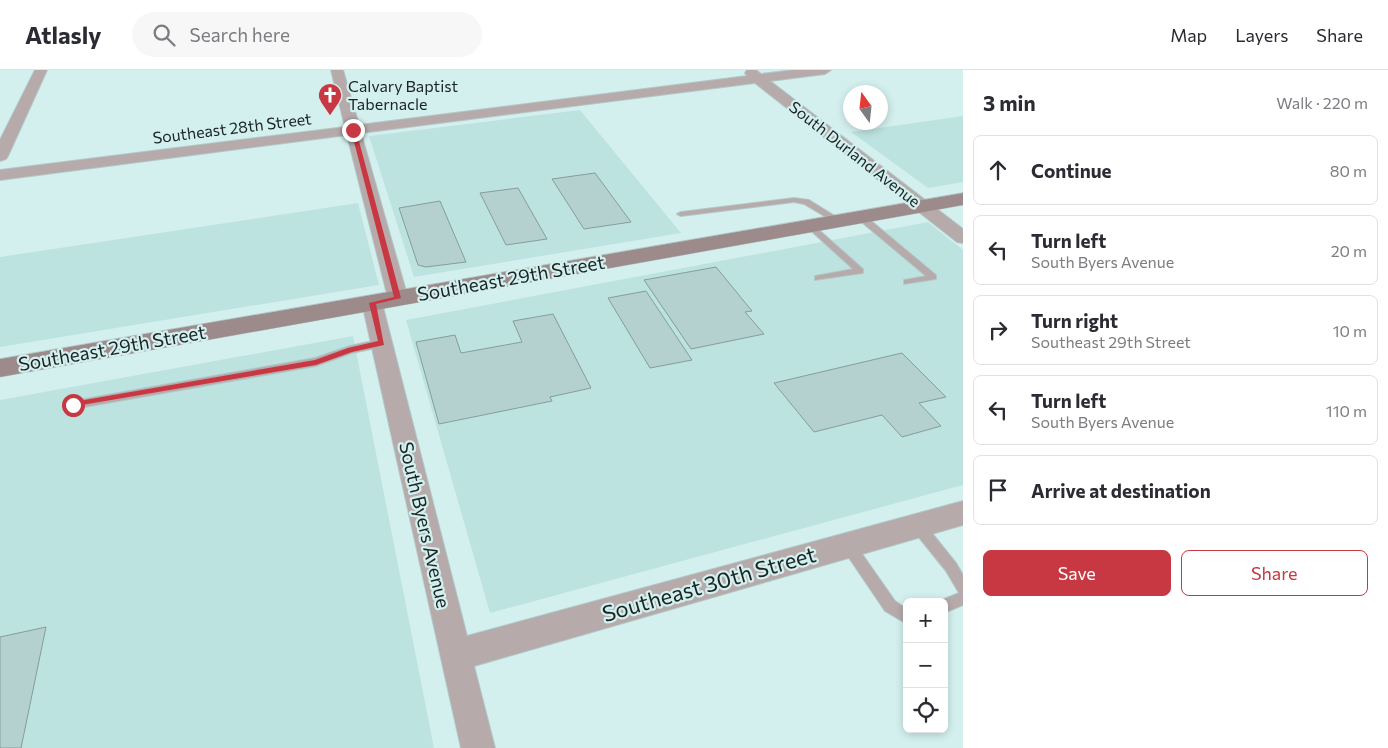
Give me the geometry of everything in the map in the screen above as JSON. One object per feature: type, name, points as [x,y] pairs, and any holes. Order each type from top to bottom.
[{"type":"main road","name":"Southeast 29th Street","points":[[0,368],[963,199]]},
{"type":"street","points":[[0,156],[41,70]]},
{"type":"street","name":"South Byers Avenue","points":[[337,70],[353,130],[385,300],[382,343],[478,748]]},
{"type":"street","name":"Southeast 28th Street","points":[[0,175],[353,130],[753,74],[825,70]]},
{"type":"street","name":"South Durland Avenue","points":[[753,74],[963,238]]},
{"type":"street","name":"Southeast 30th Street","points":[[456,655],[963,513]]},
{"type":"lane","points":[[681,214],[794,200],[806,202],[839,221]]},
{"type":"lane","points":[[861,217],[933,277],[907,282]]},
{"type":"lane","points":[[811,226],[860,271],[818,278]]},
{"type":"lane","points":[[73,405],[316,362],[350,350],[382,343]]},
{"type":"lane","points":[[918,526],[951,567],[963,588]]},
{"type":"lane","points":[[848,545],[890,606],[903,614]]},
{"type":"lane","points":[[948,604],[963,598]]},
{"type":"shaded area","points":[[580,110],[681,233],[414,277],[369,136]]},
{"type":"shaded area","points":[[963,116],[963,182],[928,188],[851,132],[888,130],[888,127]]},
{"type":"shaded area","points":[[358,203],[379,285],[0,347],[0,257]]},
{"type":"shaded area","points":[[928,222],[963,250],[963,485],[490,613],[406,320]]},
{"type":"shaded area","points":[[353,336],[434,748],[0,748],[0,400]]},
{"type":"building","points":[[595,173],[631,222],[584,229],[552,179]]},
{"type":"building","points":[[518,188],[547,239],[506,245],[480,193]]},
{"type":"building","points":[[440,201],[466,262],[426,267],[418,265],[399,208]]},
{"type":"building","points":[[716,267],[752,311],[745,312],[764,334],[691,349],[644,280]]},
{"type":"building","points":[[646,291],[692,360],[650,368],[608,298]]},
{"type":"building","points":[[553,314],[591,388],[550,397],[552,401],[439,424],[416,342],[455,335],[461,353],[522,342],[513,321]]},
{"type":"building","points":[[902,353],[946,397],[919,403],[941,426],[902,437],[882,415],[814,432],[774,383]]},
{"type":"building","points":[[46,627],[21,748],[0,748],[0,637]]},
{"type":"place","name":"Calvary Baptist Tabernacle","points":[[330,116]]},
{"type":"route","points":[[73,405],[316,362],[350,350],[382,343],[372,303],[398,298],[353,130]]}]
